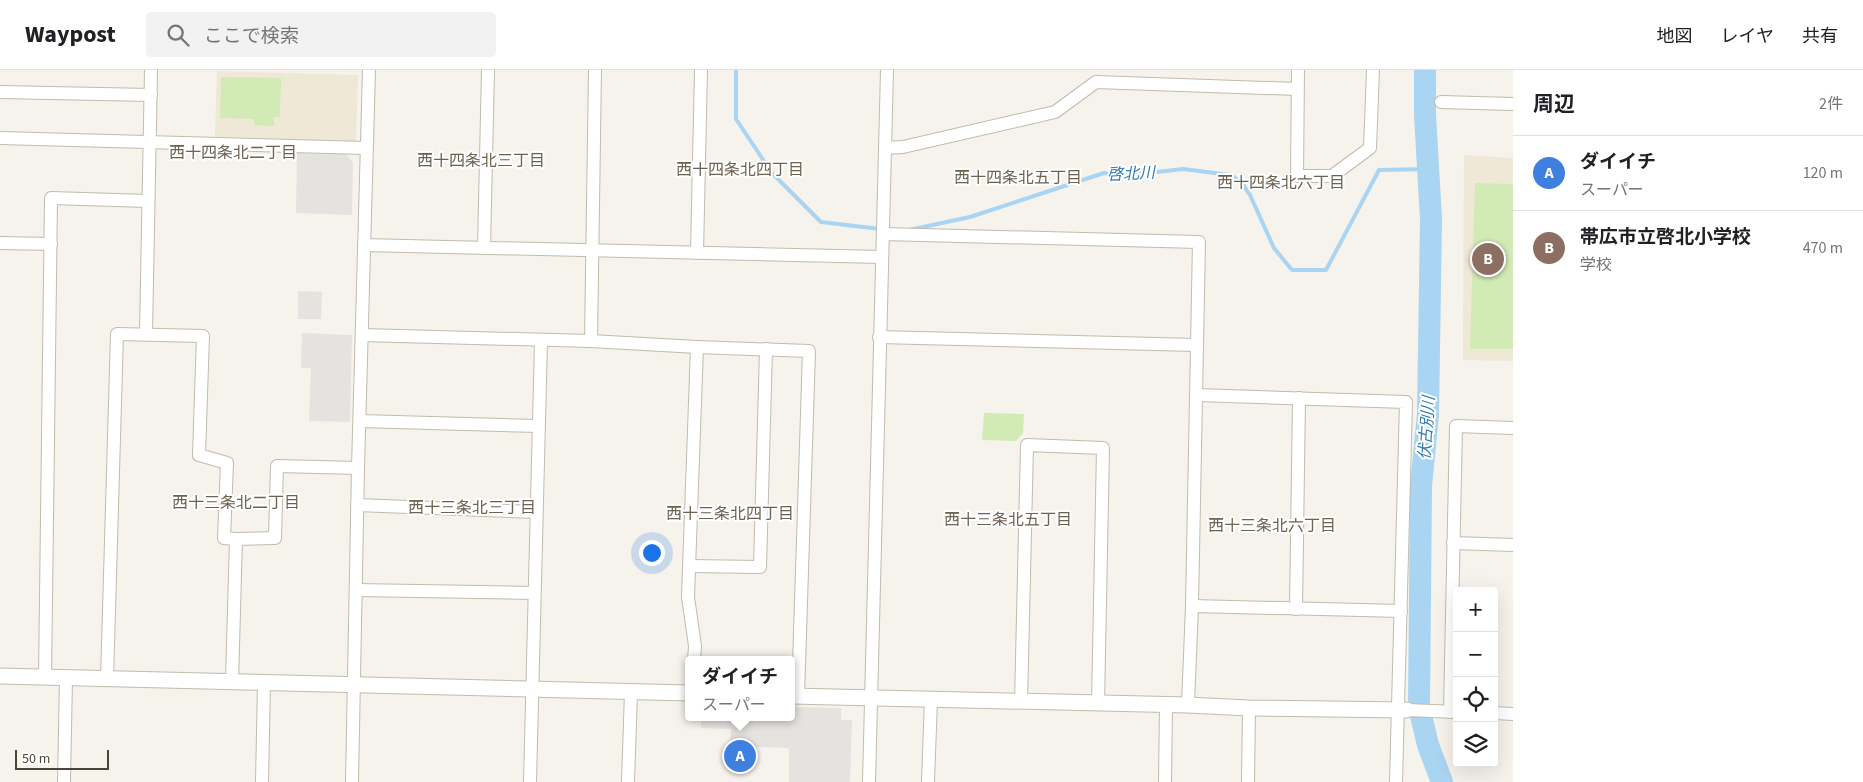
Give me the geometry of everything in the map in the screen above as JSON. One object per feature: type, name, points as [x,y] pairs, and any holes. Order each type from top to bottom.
[{"type":"street","points":[[146,334],[152,70]]},
{"type":"street","points":[[352,782],[368,70]]},
{"type":"street","points":[[484,247],[488,70]]},
{"type":"street","points":[[591,341],[595,70]]},
{"type":"street","points":[[697,253],[701,70]]},
{"type":"street","points":[[869,782],[887,70]]},
{"type":"street","points":[[1298,70],[1297,176],[1332,176],[1370,148],[1372,70]]},
{"type":"street","points":[[885,148],[903,147],[1055,112],[1095,76],[1297,89]]},
{"type":"street","points":[[0,92],[151,95]]},
{"type":"street","points":[[1442,102],[1513,104]]},
{"type":"street","points":[[0,138],[366,148]]},
{"type":"street","points":[[45,678],[51,198],[148,201]]},
{"type":"street","points":[[883,234],[1199,242],[1192,606],[1188,705]]},
{"type":"street","points":[[0,243],[51,244]]},
{"type":"street","points":[[364,245],[882,257]]},
{"type":"street","points":[[107,679],[117,334],[203,336],[199,456],[226,463],[224,538],[275,538],[277,466],[358,468]]},
{"type":"street","points":[[362,335],[591,341],[697,347],[809,350],[795,696],[1166,704],[1249,708],[1450,711],[1456,426],[1513,428]]},
{"type":"street","points":[[880,337],[1196,346]]},
{"type":"street","points":[[530,782],[541,341]]},
{"type":"street","points":[[694,656],[695,646],[688,597],[697,347]]},
{"type":"street","points":[[690,566],[760,567],[766,349]]},
{"type":"street","points":[[1197,395],[1406,402],[1401,611],[1402,710],[1396,782]]},
{"type":"street","points":[[1296,609],[1299,398]]},
{"type":"street","points":[[360,421],[538,426]]},
{"type":"street","points":[[1021,702],[1027,445],[1103,448],[1098,704]]},
{"type":"street","points":[[357,505],[536,512]]},
{"type":"street","points":[[232,682],[236,539]]},
{"type":"street","points":[[1453,543],[1513,545]]},
{"type":"street","points":[[356,590],[534,593]]},
{"type":"street","points":[[1192,606],[1401,611]]},
{"type":"street","points":[[0,676],[685,693]]},
{"type":"street","points":[[64,782],[66,678]]},
{"type":"street","points":[[262,782],[264,683]]},
{"type":"street","points":[[628,782],[631,692]]},
{"type":"street","points":[[928,782],[931,699]]},
{"type":"street","points":[[1165,782],[1166,704]]},
{"type":"street","points":[[1248,782],[1249,708]]},
{"type":"street","points":[[1498,713],[1513,714]]},
{"type":"shaded area","points":[[217,71],[358,75],[356,141],[215,137]]},
{"type":"shaded area","points":[[297,153],[346,154],[353,163],[352,215],[296,213]]},
{"type":"shaded area","points":[[1464,155],[1513,158],[1513,361],[1463,360]]},
{"type":"shaded area","points":[[298,291],[322,292],[321,319],[298,319]]},
{"type":"shaded area","points":[[302,333],[352,335],[350,422],[309,421],[311,368],[301,368]]},
{"type":"shaded area","points":[[795,707],[841,708],[841,720],[852,720],[850,782],[789,782],[789,748],[730,746],[731,729],[701,728],[701,721],[795,721]]},
{"type":"green space","points":[[221,77],[281,78],[280,117],[274,117],[274,126],[254,125],[254,119],[220,118]]},
{"type":"green space","points":[[1475,183],[1513,184],[1513,349],[1470,349]]},
{"type":"green space","points":[[984,413],[1024,414],[1023,433],[1016,441],[982,440]]},
{"type":"waterway","name":"啓北川","points":[[736,70],[736,119],[772,173],[821,222],[880,229]]},
{"type":"waterway","name":"伏古別川","points":[[1425,70],[1425,115],[1431,219],[1428,414],[1421,486],[1419,707],[1428,745],[1442,782]]},
{"type":"waterway","name":"啓北川","points":[[909,230],[970,217],[1104,173],[1123,176],[1183,169],[1231,175],[1241,182],[1250,195],[1274,248],[1292,270],[1326,270],[1379,170],[1429,169]]},
{"type":"place","name":"帯広市立啓北小学校","points":[[1488,259]]},
{"type":"place","name":"ダイイチ","points":[[740,756]]},
{"type":"district","name":"西十四条北二丁目","points":[[233,152]]},
{"type":"district","name":"西十四条北三丁目","points":[[481,160]]},
{"type":"district","name":"西十四条北四丁目","points":[[740,169]]},
{"type":"district","name":"西十四条北五丁目","points":[[1018,177]]},
{"type":"district","name":"西十四条北六丁目","points":[[1281,182]]},
{"type":"district","name":"西十三条北二丁目","points":[[236,502]]},
{"type":"district","name":"西十三条北三丁目","points":[[472,507]]},
{"type":"district","name":"西十三条北四丁目","points":[[730,513]]},
{"type":"district","name":"西十三条北五丁目","points":[[1008,519]]},
{"type":"district","name":"西十三条北六丁目","points":[[1272,525]]}]
